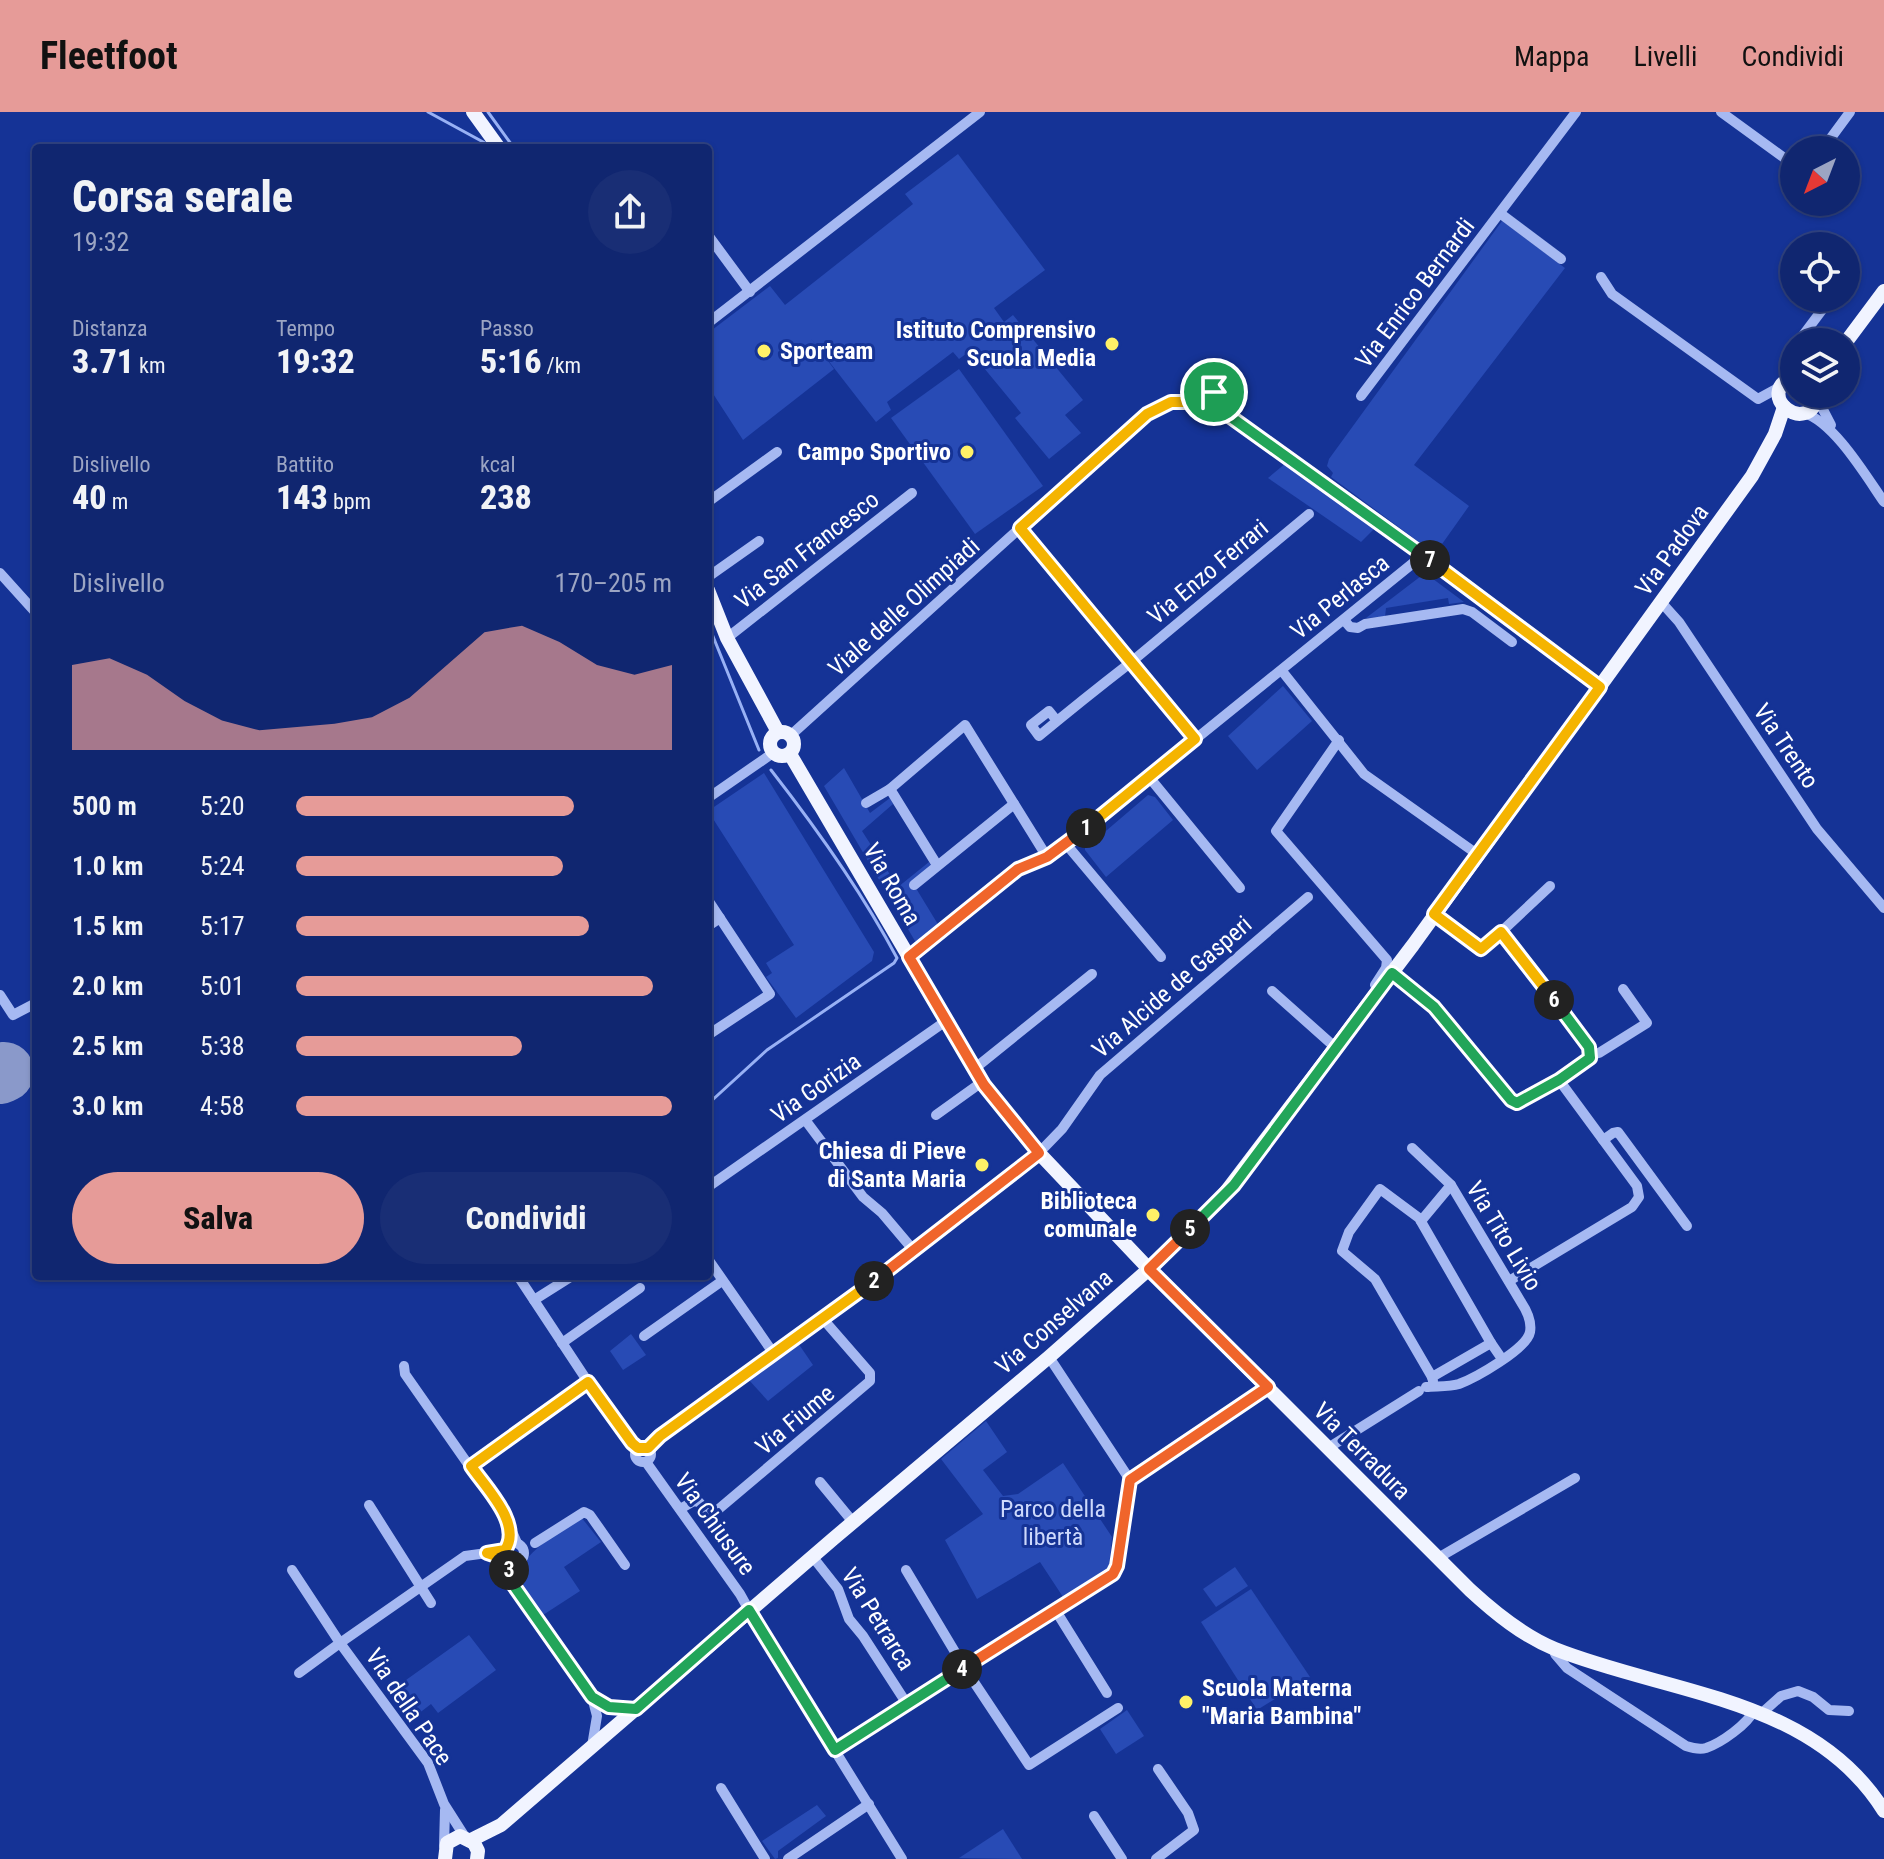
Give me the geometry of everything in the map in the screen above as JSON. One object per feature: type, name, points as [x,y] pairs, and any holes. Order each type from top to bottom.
[{"type":"main road","points":[[473,112],[496,144]]},
{"type":"main road","points":[[1856,328],[1884,291]]},
{"type":"main road","name":"Via Padova","points":[[1600,687],[1752,476],[1775,434],[1782,408]]},
{"type":"main road","points":[[1785,408],[1789,412],[1802,413]]},
{"type":"main road","name":"Via Padova","points":[[1775,434],[1811,408]]},
{"type":"main road","points":[[712,600],[727,638],[784,734],[794,743],[790,754],[783,756],[773,753],[770,741],[784,734]]},
{"type":"main road","name":"Via Conselvana","points":[[473,1847],[1049,1357],[1149,1269],[1234,1185],[1600,687]]},
{"type":"main road","name":"Via Roma","points":[[790,754],[978,1075],[1039,1153],[1149,1269]]},
{"type":"main road","name":"Via Terradura","points":[[1149,1269],[1488,1607],[1524,1633],[1556,1649],[1758,1712],[1795,1729],[1835,1757],[1862,1782],[1884,1811]]},
{"type":"main road","points":[[445,1854],[451,1839],[473,1847]]},
{"type":"street","points":[[712,320],[980,112]]},
{"type":"street","name":"Via Enrico Bernardi","points":[[1361,396],[1576,112]]},
{"type":"street","points":[[1721,112],[1780,155]]},
{"type":"street","points":[[1832,136],[1850,112]]},
{"type":"street","name":"Via Enrico Bernardi","points":[[1501,214],[1561,259]]},
{"type":"street","points":[[712,240],[750,292]]},
{"type":"street","points":[[1601,277],[1612,294],[1744,391],[1758,399],[1780,385]]},
{"type":"street","points":[[1211,390],[1219,398],[1217,407],[1205,412],[1196,402],[1200,393],[1211,390]]},
{"type":"street","points":[[1763,397],[1780,405]]},
{"type":"street","name":"Viale delle Olimpiadi","points":[[784,734],[1147,414],[1171,402],[1196,402]]},
{"type":"street","points":[[1217,407],[1600,687]]},
{"type":"street","points":[[1823,408],[1842,445]]},
{"type":"street","points":[[1802,413],[1819,418],[1883,497]]},
{"type":"street","points":[[712,499],[777,452]]},
{"type":"street","name":"Via San Francesco","points":[[727,638],[912,493]]},
{"type":"street","name":"Via Enzo Ferrari","points":[[1057,721],[1309,514]]},
{"type":"street","points":[[1020,528],[1195,739]]},
{"type":"street","points":[[712,574],[759,541]]},
{"type":"street","name":"Via Perlasca","points":[[909,957],[1018,869],[1047,857],[1066,844],[1423,555]]},
{"type":"street","points":[[0,573],[32,609]]},
{"type":"street","name":"Via Trento","points":[[1661,602],[1679,622],[1817,829],[1884,908]]},
{"type":"street","points":[[1348,616],[1350,627],[1358,628],[1365,624],[1463,609],[1472,612],[1512,642]]},
{"type":"street","name":"Via Perlasca","points":[[1282,671],[1364,774],[1477,854]]},
{"type":"street","points":[[866,803],[890,789],[965,725],[1047,857]]},
{"type":"street","points":[[1339,740],[1276,831],[1387,960],[1386,968],[1375,985],[1375,995]]},
{"type":"street","points":[[712,795],[773,753]]},
{"type":"street","points":[[1149,777],[1240,888]]},
{"type":"street","points":[[890,789],[937,865]]},
{"type":"street","points":[[914,885],[1014,804]]},
{"type":"street","points":[[1066,844],[1161,957]]},
{"type":"street","points":[[1434,914],[1481,949],[1550,886]]},
{"type":"street","name":"Via Alcide de Gasperi","points":[[1039,1153],[1062,1129],[1100,1075],[1308,897]]},
{"type":"street","points":[[712,906],[770,994],[712,1032]]},
{"type":"street","points":[[712,923],[720,918]]},
{"type":"street","points":[[1501,932],[1589,1047],[1591,1055]]},
{"type":"street","points":[[1392,973],[1434,1007],[1511,1100],[1517,1103],[1559,1080],[1591,1055],[1647,1023],[1623,989]]},
{"type":"street","points":[[936,1115],[1092,974]]},
{"type":"street","points":[[1272,991],[1336,1048]]},
{"type":"street","points":[[0,995],[13,1015],[32,1005]]},
{"type":"street","name":"Via Gorizia","points":[[712,1184],[946,1021]]},
{"type":"street","points":[[1509,1281],[1636,1203],[1639,1197],[1637,1186],[1559,1080]]},
{"type":"street","points":[[806,1121],[863,1197],[882,1213],[915,1252]]},
{"type":"street","points":[[1603,1140],[1613,1133],[1619,1134],[1687,1226]]},
{"type":"street","name":"Via Tito Livio","points":[[1328,1448],[1428,1385],[1458,1384],[1502,1359],[1527,1341],[1531,1329],[1529,1316],[1451,1185],[1412,1148]]},
{"type":"street","points":[[643,1448],[915,1252],[1039,1153]]},
{"type":"street","points":[[1421,1221],[1451,1185]]},
{"type":"street","points":[[1491,1343],[1428,1385],[1375,1279],[1342,1251],[1349,1232],[1380,1189],[1421,1221],[1502,1359]]},
{"type":"street","points":[[712,1265],[774,1354]]},
{"type":"street","name":"Via Chiusure","points":[[521,1280],[588,1382],[643,1448],[635,1457],[646,1462],[749,1610],[902,1859]]},
{"type":"street","points":[[534,1300],[566,1280]]},
{"type":"street","points":[[644,1336],[722,1281]]},
{"type":"street","points":[[562,1343],[640,1288]]},
{"type":"street","name":"Via Fiume","points":[[680,1509],[694,1501],[699,1502],[707,1512],[714,1513],[870,1381],[870,1373],[823,1319]]},
{"type":"street","points":[[835,1750],[1113,1574],[1117,1566],[1130,1480],[1049,1357]]},
{"type":"street","points":[[404,1366],[405,1374],[514,1532],[515,1569],[512,1583],[592,1697],[597,1716],[592,1746]]},
{"type":"street","points":[[471,1466],[588,1382]]},
{"type":"street","points":[[1130,1480],[1268,1387]]},
{"type":"street","points":[[1438,1558],[1575,1478]]},
{"type":"street","points":[[820,1482],[853,1522]]},
{"type":"street","points":[[369,1505],[431,1603]]},
{"type":"street","name":"Via della Pace","points":[[299,1673],[465,1556],[514,1551],[535,1543],[584,1512],[590,1515],[625,1565]]},
{"type":"street","name":"Via Petrarca","points":[[812,1556],[838,1589],[849,1619],[907,1704]]},
{"type":"street","name":"Via della Pace","points":[[292,1570],[340,1643],[428,1763],[444,1804],[473,1847]]},
{"type":"street","points":[[906,1570],[964,1667],[1029,1765],[1118,1708]]},
{"type":"street","points":[[1056,1611],[1107,1693]]},
{"type":"street","name":"Via Terradura","points":[[1556,1649],[1555,1654],[1567,1668],[1686,1746],[1696,1749],[1707,1747],[1758,1712]]},
{"type":"street","points":[[1758,1712],[1781,1696],[1798,1691],[1813,1697],[1829,1710],[1849,1711]]},
{"type":"street","points":[[592,1697],[609,1707],[636,1709]]},
{"type":"street","points":[[1156,1859],[1194,1830],[1188,1813],[1158,1769]]},
{"type":"street","points":[[721,1788],[765,1859]]},
{"type":"street","points":[[444,1804],[445,1854]]},
{"type":"street","points":[[788,1859],[869,1804]]},
{"type":"street","points":[[1094,1816],[1122,1859]]},
{"type":"green space","points":[[958,154],[1045,270],[994,308],[1004,322],[1013,315],[1083,400],[1065,415],[1081,433],[1049,459],[1015,418],[1021,413],[970,351],[959,359],[953,352],[887,402],[891,410],[876,422],[810,337],[834,369],[743,440],[712,392],[712,330],[770,286],[785,305],[913,204],[905,194]]},
{"type":"green space","points":[[1502,221],[1565,268],[1414,465],[1469,506],[1435,554],[1331,477],[1333,473],[1327,466],[1329,459]]},
{"type":"green space","name":"Campo Sportivo","points":[[959,369],[1043,486],[975,534],[891,418]]},
{"type":"green space","points":[[1286,463],[1375,528],[1361,542],[1268,478]]},
{"type":"green space","points":[[1425,573],[1464,602],[1449,604],[1448,598],[1386,608],[1385,617],[1366,618]]},
{"type":"green space","points":[[1283,686],[1312,721],[1257,770],[1228,736]]},
{"type":"green space","points":[[844,768],[870,813],[890,798],[893,804],[862,831],[898,887],[929,862],[932,867],[914,885],[939,926],[919,943],[824,786]]},
{"type":"green space","points":[[764,773],[874,952],[872,961],[796,1018],[766,977],[772,973],[766,963],[794,945],[712,817],[712,808]]},
{"type":"green space","points":[[1148,795],[1155,797],[1173,820],[1106,877],[1085,850],[1085,844],[1090,840],[1093,842]]},
{"type":"green space","points":[[631,1334],[646,1355],[623,1370],[610,1351]]},
{"type":"green space","points":[[798,1343],[813,1365],[768,1401],[748,1379]]},
{"type":"green space","name":"Parco della libertà","points":[[986,1421],[1007,1452],[983,1470],[1003,1496],[1018,1494],[1063,1463],[1112,1537],[1109,1567],[1063,1597],[1040,1562],[977,1599],[945,1540],[983,1514],[941,1459]]},
{"type":"green space","points":[[581,1517],[601,1542],[564,1567],[580,1591],[543,1615],[517,1578],[520,1570],[533,1552]]},
{"type":"green space","points":[[1235,1567],[1248,1586],[1216,1607],[1203,1589]]},
{"type":"green space","points":[[1251,1589],[1310,1677],[1257,1710],[1201,1622]]},
{"type":"green space","points":[[469,1635],[496,1670],[438,1713],[431,1704],[409,1721],[392,1690]]},
{"type":"green space","points":[[1127,1710],[1144,1736],[1116,1754],[1100,1729]]},
{"type":"green space","points":[[817,1805],[826,1816],[778,1851],[778,1858],[775,1859],[762,1841]]},
{"type":"green space","points":[[1003,1829],[1022,1859],[959,1858]]},
{"type":"waterway","points":[[428,112],[486,144]]},
{"type":"waterway","points":[[488,112],[511,144]]},
{"type":"waterway","points":[[712,634],[759,750]]},
{"type":"waterway","points":[[712,1100],[767,1050],[897,958],[838,861],[771,770]]},
{"type":"runway","points":[[0,1074],[4,1072]]},
{"type":"place","name":"Istituto Comprensivo Scuola Media","points":[[1112,344]]},
{"type":"place","name":"Sporteam","points":[[764,351]]},
{"type":"place","name":"Campo Sportivo","points":[[967,452]]},
{"type":"place","name":"Chiesa di Pieve di Santa Maria","points":[[982,1165]]},
{"type":"place","name":"Biblioteca comunale","points":[[1153,1215]]},
{"type":"place","name":"Scuola Materna \"Maria Bambina\"","points":[[1186,1702]]},
{"type":"route","points":[[1203,391],[1214,392],[1219,398],[1217,407],[1600,687],[1434,914],[1481,949],[1501,932],[1589,1047],[1590,1058],[1559,1080],[1517,1103],[1511,1100],[1434,1007],[1392,973],[1234,1185],[1149,1269],[1268,1387],[1130,1480],[1117,1566],[1113,1574],[835,1750],[749,1610],[636,1709],[609,1707],[592,1697],[512,1583],[508,1560],[487,1553],[505,1550],[509,1528],[507,1520],[471,1466],[588,1382],[632,1443],[638,1448],[648,1448],[660,1436],[915,1252],[1039,1153],[984,1085],[909,957],[1018,869],[1047,857],[1066,844],[1195,739],[1020,528],[1147,414],[1171,402],[1196,402],[1203,391]]}]
